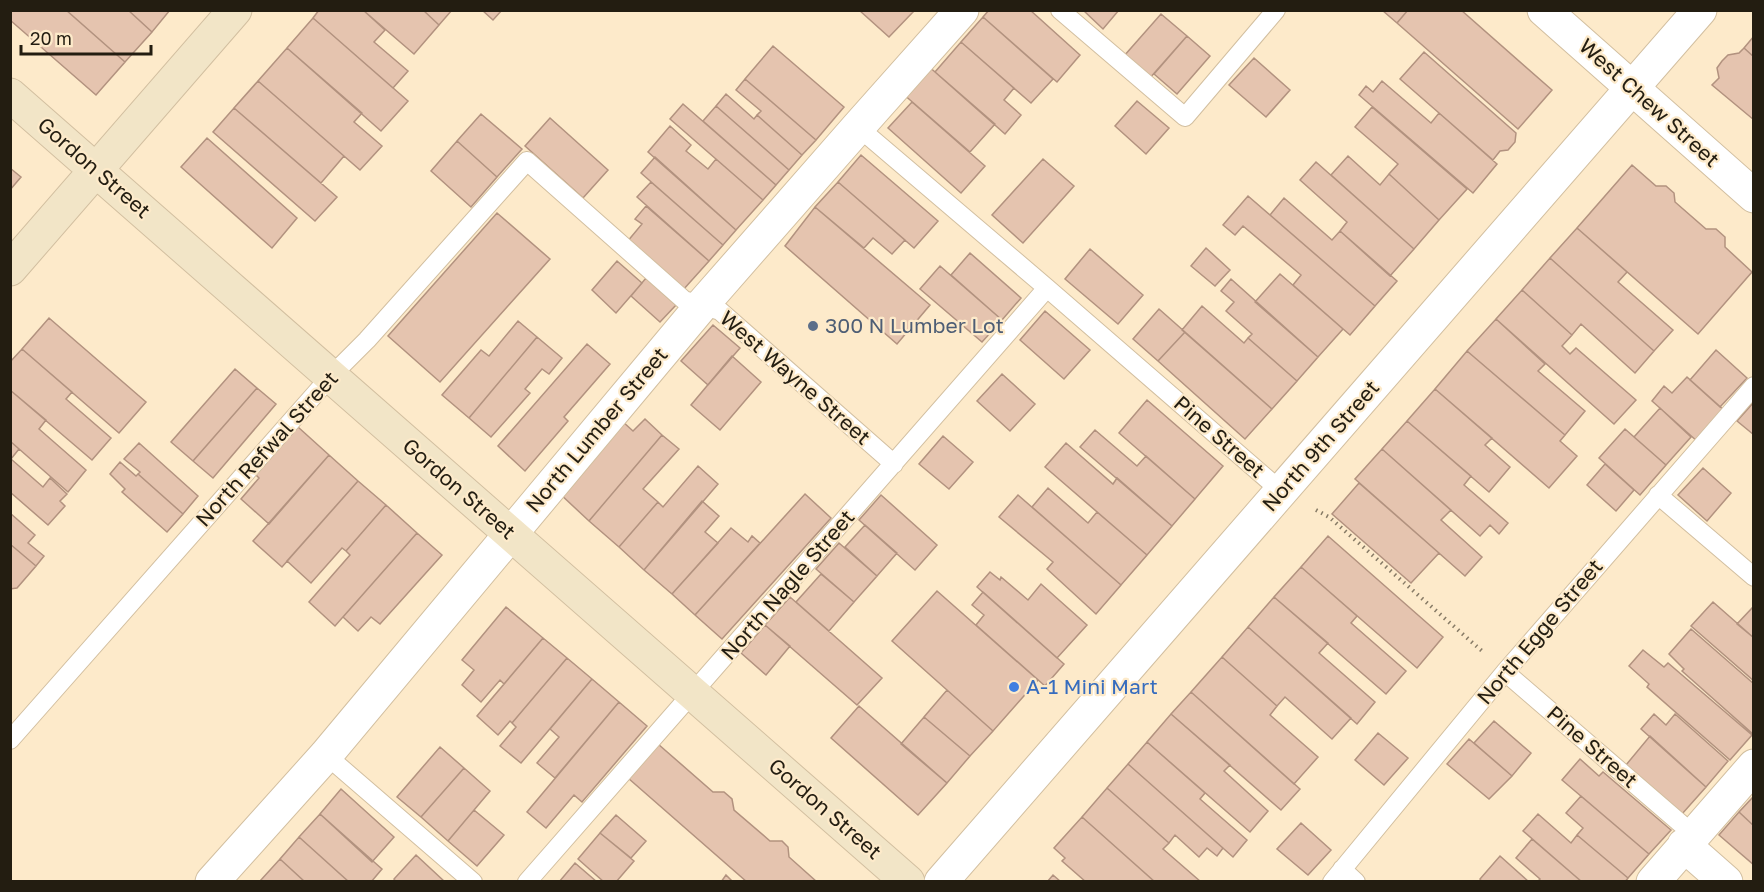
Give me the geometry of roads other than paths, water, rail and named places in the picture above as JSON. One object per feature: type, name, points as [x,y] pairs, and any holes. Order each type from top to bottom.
[{"type":"street","points":[[10,268],[236,10]]},
{"type":"street","name":"North Lumber Street","points":[[213,882],[326,755],[702,305],[962,10]]},
{"type":"street","name":"West Chew Street","points":[[1544,10],[1754,196]]},
{"type":"street","name":"North 9th Street","points":[[941,882],[1700,10]]},
{"type":"street","name":"Gordon Street","points":[[10,95],[908,882]]},
{"type":"street","points":[[1653,882],[1754,766]]},
{"type":"street","name":"Pine Street","points":[[1689,840],[1726,882]]},
{"type":"lane","points":[[1060,10],[1185,117],[1276,10]]},
{"type":"lane","name":"Pine Street","points":[[858,127],[1281,491]]},
{"type":"lane","name":"West Wayne Street","points":[[527,161],[684,300],[720,311],[894,464]]},
{"type":"lane","name":"North Refwal Street","points":[[10,740],[331,376],[367,340],[527,161]]},
{"type":"lane","name":"North Nagle Street","points":[[527,882],[1047,288]]},
{"type":"lane","name":"North Egge Street","points":[[1344,878],[1505,672],[1754,386]]},
{"type":"lane","points":[[1658,495],[1754,577]]},
{"type":"lane","name":"Pine Street","points":[[1505,672],[1689,840]]},
{"type":"lane","points":[[326,755],[473,882]]},
{"type":"place","name":"300 N Lumber Lot","points":[[813,326]]},
{"type":"place","name":"A-1 Mini Mart","points":[[1014,687]]}]
